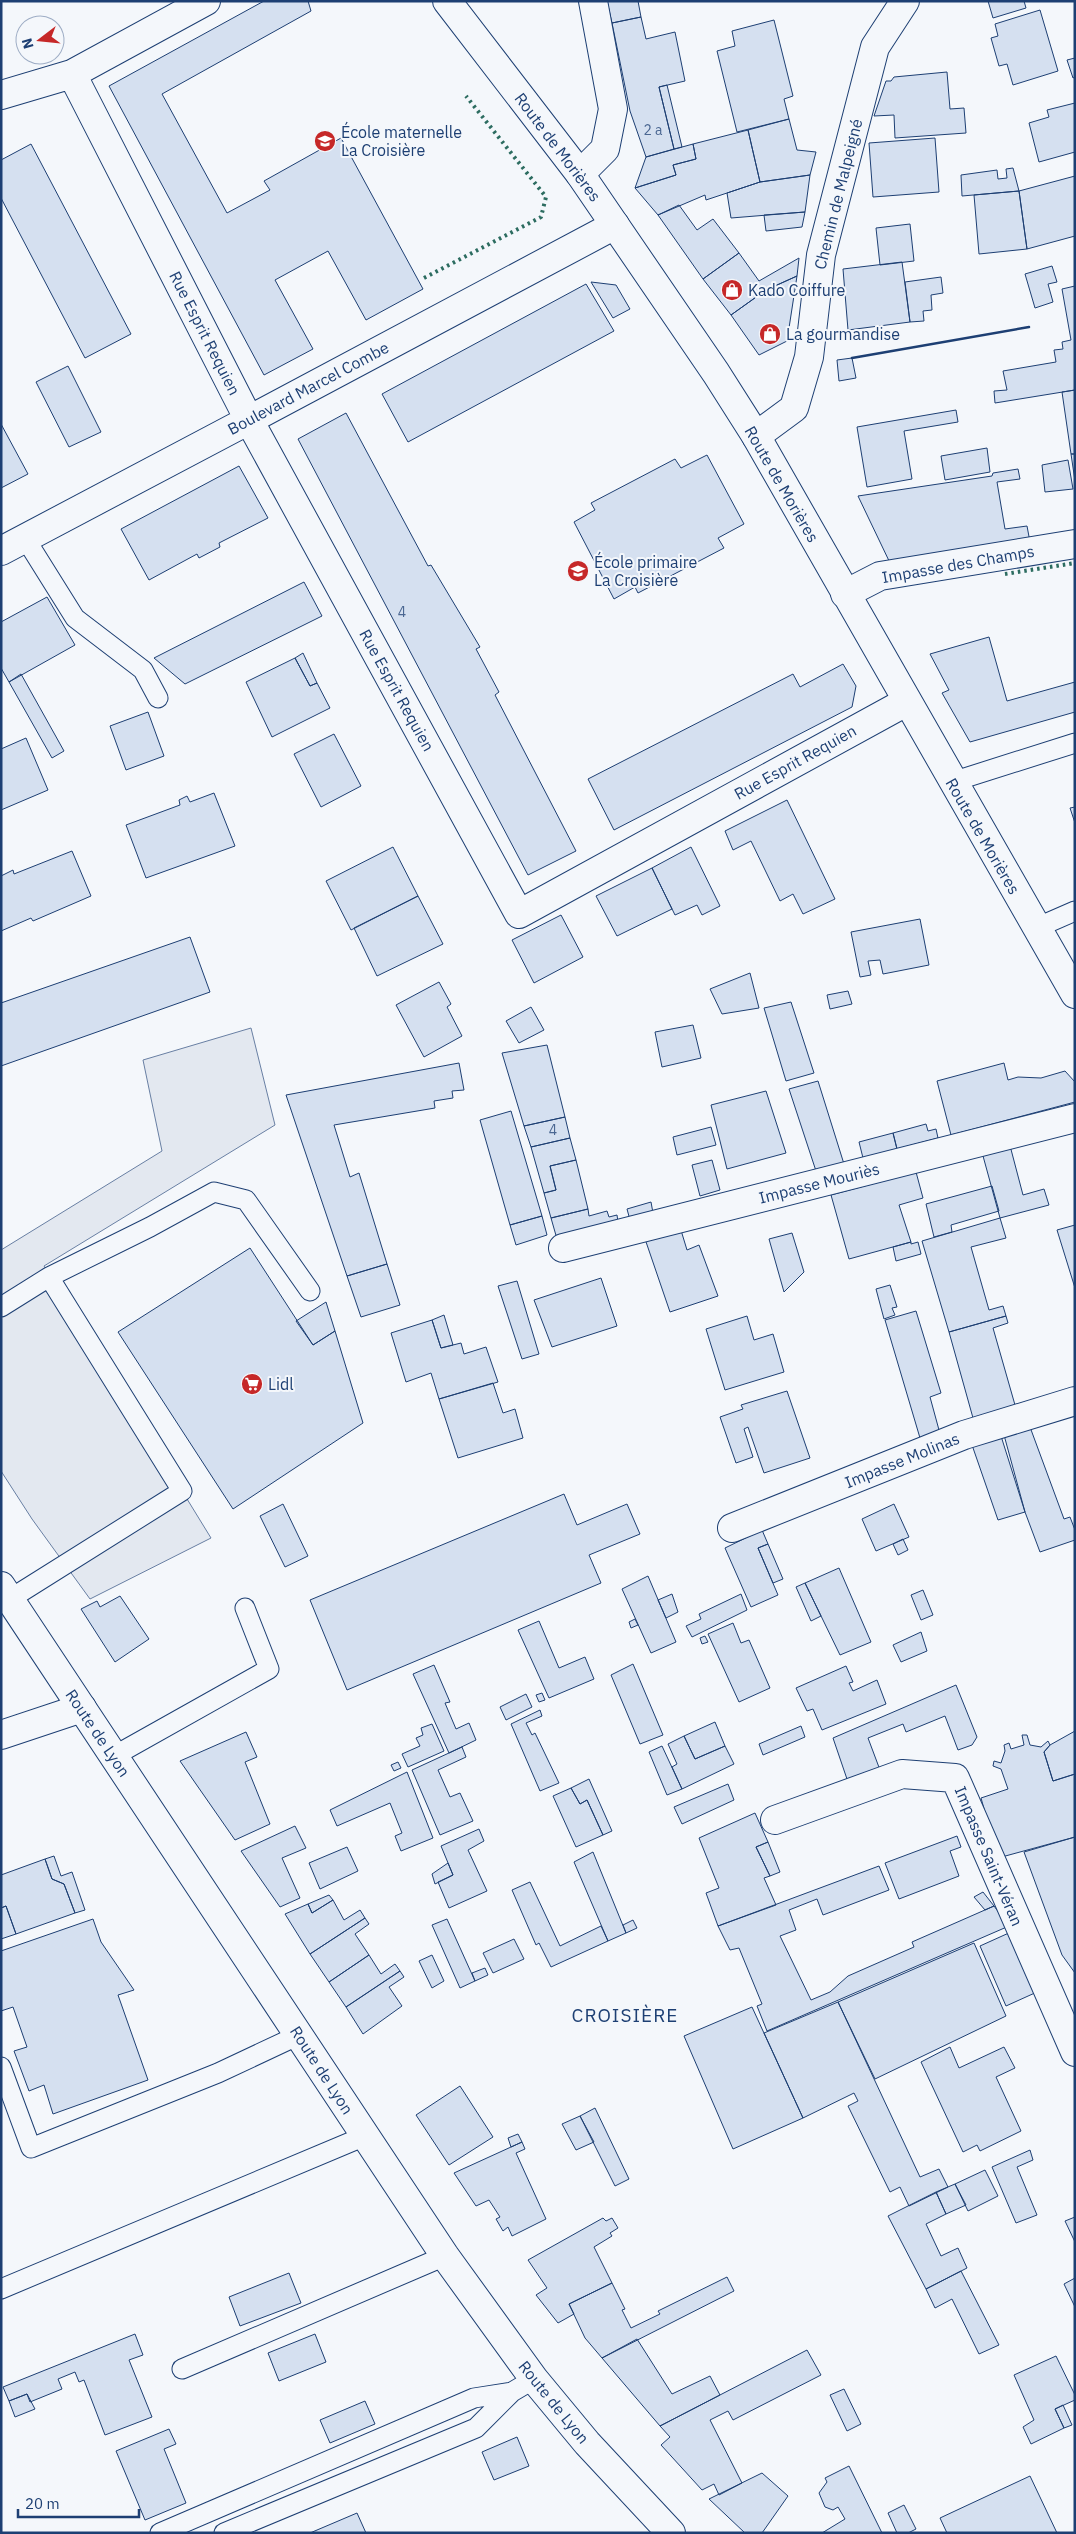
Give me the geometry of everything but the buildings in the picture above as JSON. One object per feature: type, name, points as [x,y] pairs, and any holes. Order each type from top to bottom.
[{"type":"street","points":[[1,95],[72,74],[206,1]]},
{"type":"street","name":"Route de Morières","points":[[447,1],[580,174],[716,372],[756,436],[906,702],[1075,994]]},
{"type":"street","points":[[580,174],[605,149],[613,109],[593,1]]},
{"type":"street","name":"Chemin de Malpeigné","points":[[756,436],[794,408],[809,357],[821,255],[875,47],[905,1]]},
{"type":"street","name":"Rue Esprit Requien","points":[[72,74],[249,420],[519,914],[906,702]]},
{"type":"street","name":"Boulevard Marcel Combe","points":[[1,551],[615,225]]},
{"type":"street","name":"Impasse des Champs","points":[[845,594],[880,576],[1075,544]]},
{"type":"street","name":"Impasse Mouriès","points":[[563,1248],[1075,1118]]},
{"type":"street","name":"Impasse Molinas","points":[[732,1528],[964,1435],[1075,1401]]},
{"type":"street","name":"Route de Lyon","points":[[5,1592],[445,2256],[523,2385],[587,2443],[671,2533]]},
{"type":"street","points":[[1,1735],[82,1708]]},
{"type":"street","name":"Impasse Saint-Véran","points":[[775,1820],[902,1774],[956,1778],[1075,2052]]},
{"type":"lane","points":[[25,538],[75,618],[143,670],[158,698]]},
{"type":"lane","points":[[952,782],[1075,743]]},
{"type":"lane","points":[[1036,928],[1075,911]]},
{"type":"lane","points":[[1,1308],[50,1277],[150,1227],[214,1192],[246,1200],[310,1291]]},
{"type":"lane","points":[[5,1592],[182,1491],[50,1277]]},
{"type":"lane","points":[[114,1756],[269,1669],[245,1608]]},
{"type":"lane","points":[[1,2067],[31,2148],[218,2073],[299,2035]]},
{"type":"lane","points":[[1,2289],[365,2136]]},
{"type":"lane","points":[[182,2369],[445,2256]]},
{"type":"lane","points":[[160,2533],[474,2398],[523,2385]]},
{"type":"lane","points":[[224,2533],[476,2428],[523,2385]]},
{"type":"shaded area","points":[[251,1028],[275,1125],[44,1266],[211,1538],[90,1599],[32,1519],[1,1471],[1,1250],[162,1151],[143,1060]]},
{"type":"hedge","points":[[424,278],[541,217],[546,197],[466,96]]},
{"type":"hedge","points":[[1005,574],[1075,563]]},
{"type":"wall","points":[[852,358],[1029,327]]},
{"type":"place","name":"École maternelle La Croisière","points":[[325,141]]},
{"type":"place","name":"Kado Coiffure","points":[[732,290]]},
{"type":"place","name":"La gourmandise","points":[[770,334]]},
{"type":"place","name":"École primaire La Croisière","points":[[578,571]]},
{"type":"place","name":"Lidl","points":[[252,1384]]},
{"type":"district","name":"CROISIÈRE","points":[[625,2015]]}]
